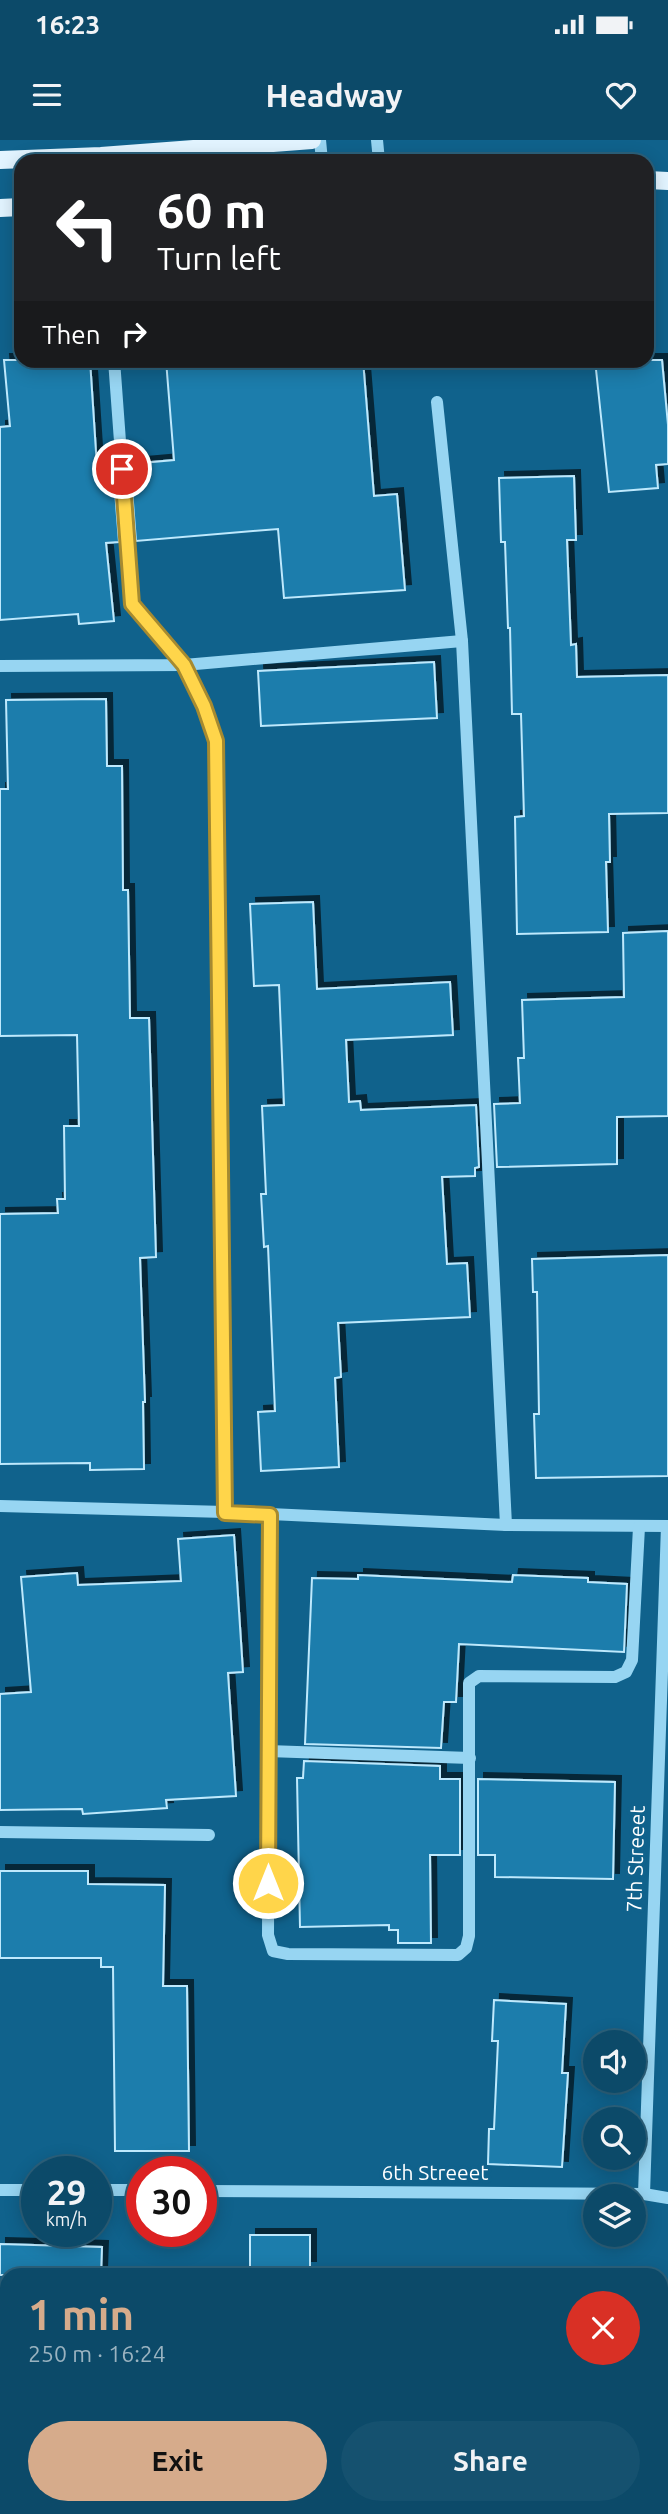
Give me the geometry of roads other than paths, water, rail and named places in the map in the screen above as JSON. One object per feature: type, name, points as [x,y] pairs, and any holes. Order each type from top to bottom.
[{"type":"main road","points":[[127,154],[312,140]]},
{"type":"street","points":[[115,368],[132,604],[184,665],[204,706],[216,741],[225,1513]]},
{"type":"street","points":[[436,402],[462,641],[506,1525]]},
{"type":"street","points":[[0,666],[184,665],[462,641]]},
{"type":"street","points":[[0,1506],[506,1525],[667,1527]]},
{"type":"street","points":[[270,1515],[268,1935],[273,1951],[288,1954],[458,1955],[466,1948],[469,1936],[469,1683],[479,1676],[615,1677],[626,1672],[632,1660],[639,1527]]},
{"type":"street","name":"7th Streeet","points":[[644,2184],[667,1527]]},
{"type":"street","points":[[268,1751],[470,1758]]},
{"type":"street","points":[[0,1832],[209,1835]]},
{"type":"street","points":[[0,2190],[21,2190]]},
{"type":"street","name":"6th Streeet","points":[[217,2191],[583,2194]]},
{"type":"street","name":"6th Streeet","points":[[646,2194],[668,2198]]}]
